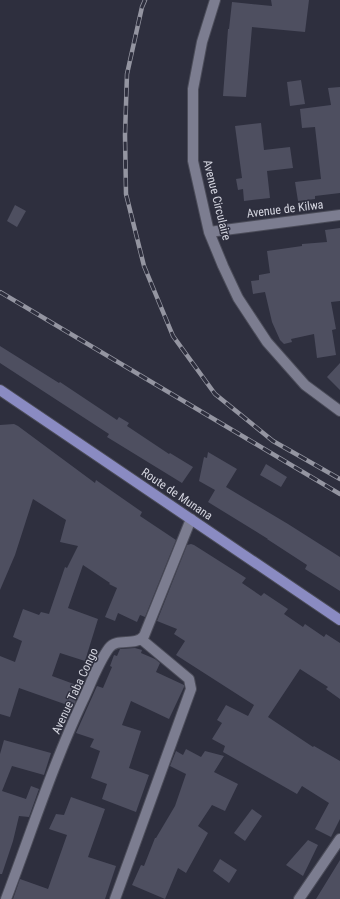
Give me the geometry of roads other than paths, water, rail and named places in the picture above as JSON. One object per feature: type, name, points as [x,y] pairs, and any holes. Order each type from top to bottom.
[{"type":"main road","name":"Route de Munana","points":[[0,390],[340,620]]},
{"type":"street","name":"Avenue Circulaire","points":[[215,0],[202,42],[193,89],[193,161],[209,232],[238,298],[267,342],[304,385],[340,412]]},
{"type":"street","name":"Avenue de Kilwa","points":[[209,232],[340,215]]},
{"type":"street","points":[[116,899],[191,689],[189,679],[141,639],[147,630],[191,519]]},
{"type":"street","name":"Avenue Taba Congo","points":[[6,899],[71,726],[105,654],[114,644],[138,641],[141,639]]},
{"type":"street","points":[[299,899],[340,839]]},
{"type":"railway","points":[[145,0],[142,7],[127,74],[125,135],[126,194],[144,266],[173,336],[215,394],[273,441],[340,479]]},
{"type":"railway","points":[[0,292],[340,494]]}]
